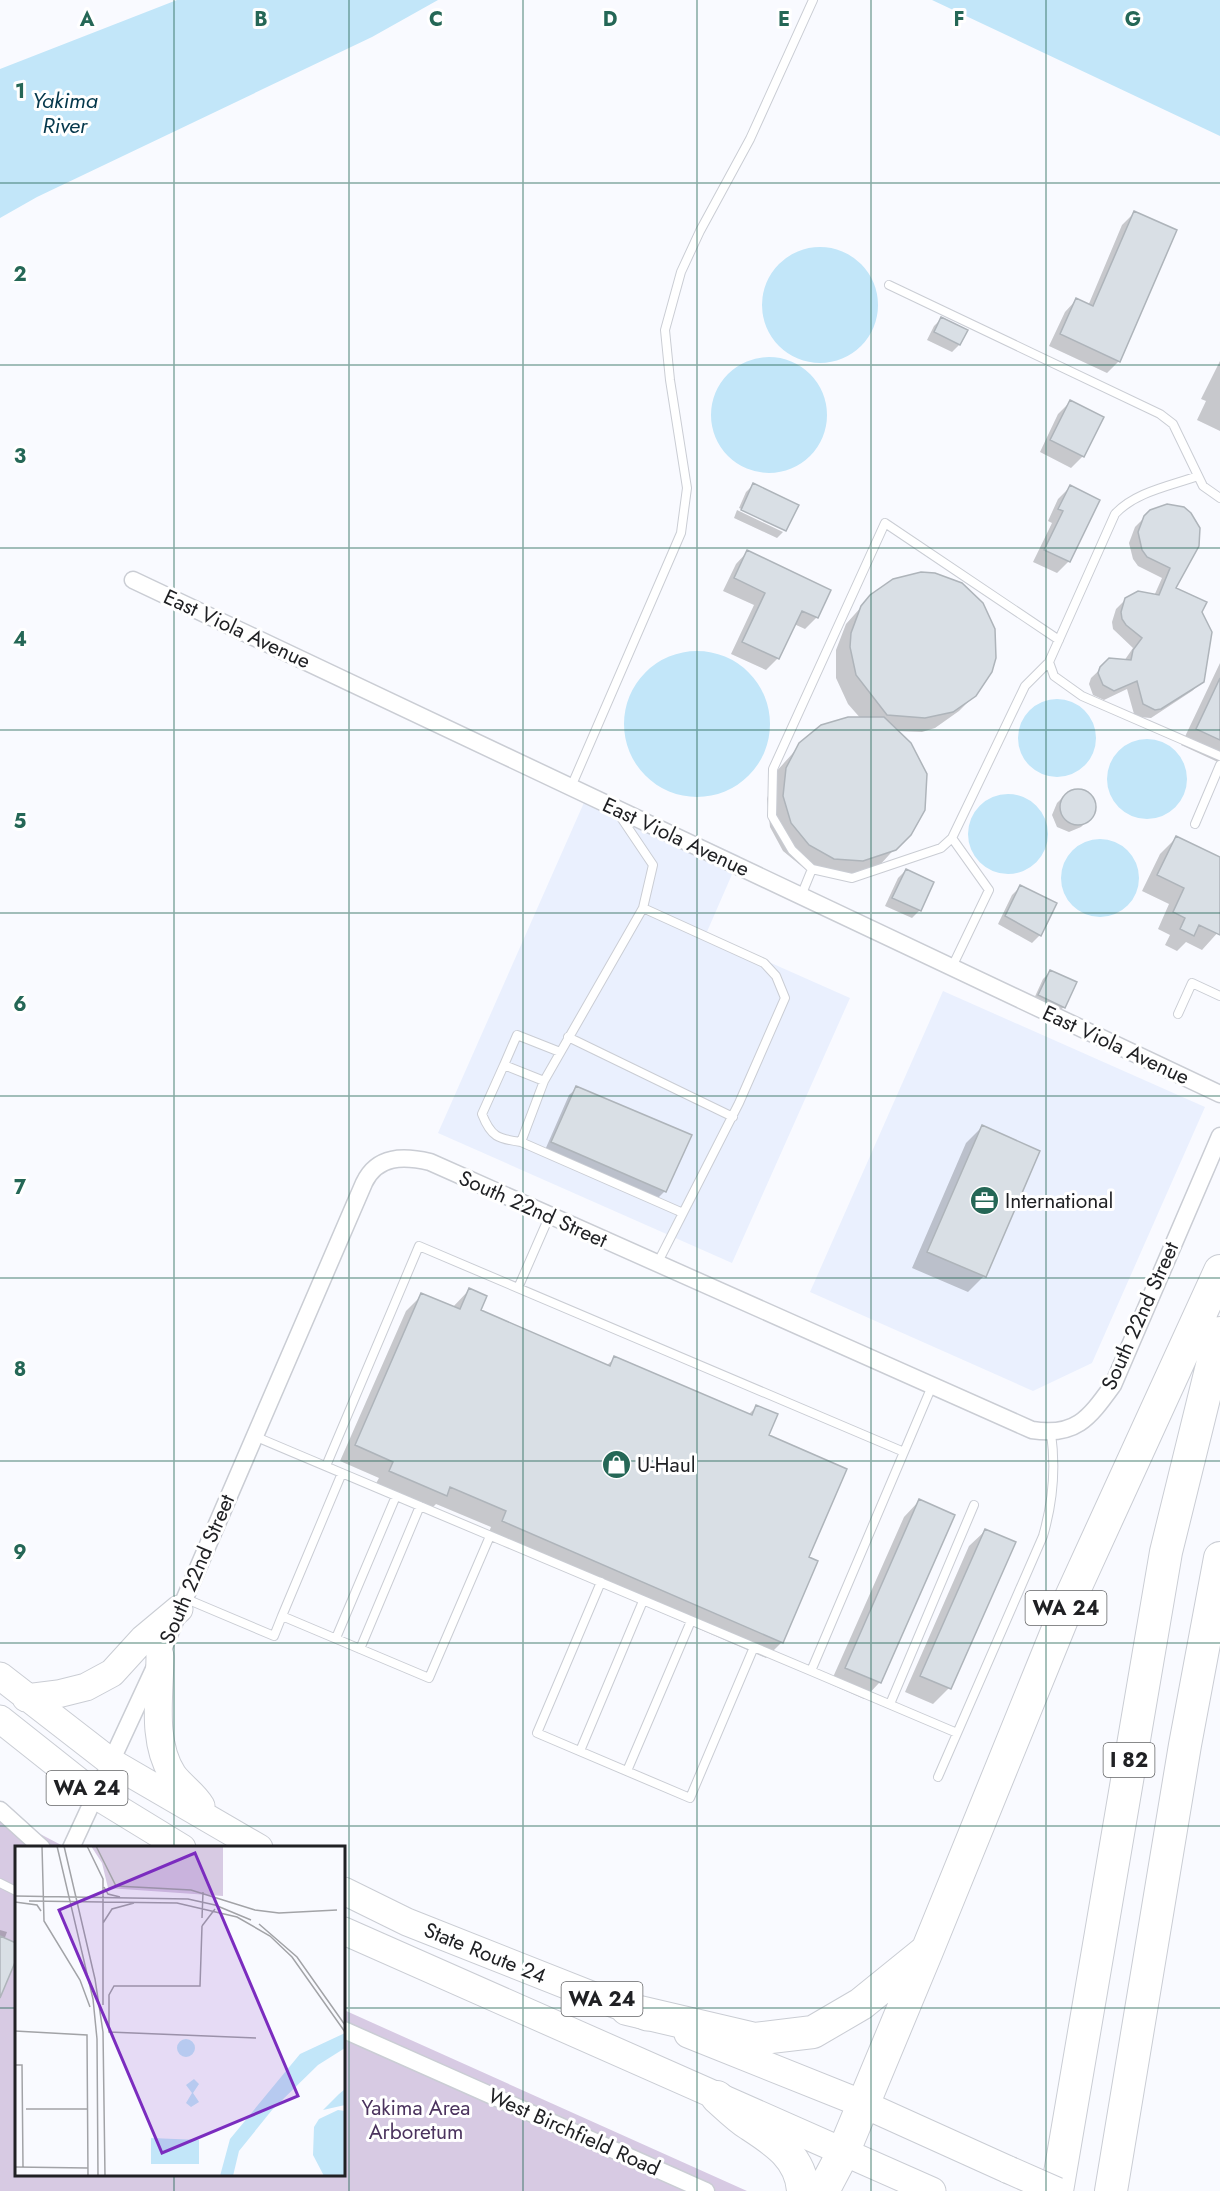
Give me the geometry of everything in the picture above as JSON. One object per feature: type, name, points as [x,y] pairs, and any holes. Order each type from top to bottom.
[{"type":"highway","name":"WA 24","points":[[627,2009],[755,2038],[813,2032],[861,2004],[927,1951],[1071,1596],[1220,1271]]},
{"type":"highway","name":"I 82","points":[[1057,2191],[1166,1552],[1220,1333]]},
{"type":"highway","name":"I 82","points":[[1111,2191],[1181,1768],[1220,1558]]},
{"type":"highway","points":[[823,2191],[843,2153],[927,1951]]},
{"type":"highway","name":"WA 24","points":[[717,2097],[747,2123],[773,2139],[794,2160],[803,2191]]},
{"type":"main road","points":[[26,1698],[87,1687],[112,1673],[143,1639],[182,1604]]},
{"type":"main road","points":[[160,1656],[159,1719],[164,1755],[173,1775],[197,1800],[210,1820]]},
{"type":"main road","name":"WA 24","points":[[0,1676],[111,1762],[256,1846]]},
{"type":"main road","name":"WA 24","points":[[0,1719],[97,1796],[179,1846]]},
{"type":"main road","name":"State Route 24","points":[[345,1891],[407,1922],[863,2104]]},
{"type":"main road","name":"State Route 24","points":[[345,1931],[843,2153]]},
{"type":"main road","name":"WA 24","points":[[863,2104],[1057,2191]]},
{"type":"main road","name":"WA 24","points":[[843,2153],[932,2191]]},
{"type":"street","name":"East Viola Avenue","points":[[133,580],[1220,1094]]},
{"type":"street","name":"South 22nd Street","points":[[72,1846],[160,1656],[364,1183],[374,1168],[386,1160],[414,1158],[430,1162],[549,1217],[1032,1430],[1051,1433],[1074,1428],[1092,1413],[1113,1385],[1220,1136]]},
{"type":"street","points":[[0,1810],[40,1846]]},
{"type":"street","name":"West Birchfield Road","points":[[345,2030],[706,2191]]},
{"type":"lane","points":[[571,787],[681,533],[687,488],[670,380],[665,330],[681,272],[700,231],[750,140],[813,0]]},
{"type":"lane","points":[[889,285],[1160,414],[1173,423],[1203,486],[1220,498]]},
{"type":"lane","points":[[1059,640],[885,523],[773,770],[772,816],[792,850],[812,870],[852,878],[941,848],[952,838],[1025,686],[1049,662],[1059,640],[1115,514],[1124,504],[1141,495],[1198,476]]},
{"type":"lane","points":[[1049,662],[1054,676],[1082,696],[1220,756]]},
{"type":"lane","points":[[1195,824],[1220,765]]},
{"type":"lane","points":[[521,1142],[544,1081],[643,908],[653,865],[616,810]]},
{"type":"lane","points":[[952,838],[989,890],[952,967]]},
{"type":"lane","points":[[801,896],[812,870]]},
{"type":"lane","points":[[643,908],[764,963],[776,976],[785,998],[733,1117],[657,1265]]},
{"type":"lane","points":[[1178,1014],[1191,983],[1220,996]]},
{"type":"lane","points":[[560,1052],[517,1035],[482,1114],[487,1128],[500,1139],[521,1142],[684,1213]]},
{"type":"lane","points":[[568,1037],[733,1117]]},
{"type":"lane","points":[[504,1065],[544,1081]]},
{"type":"lane","points":[[518,1288],[549,1217]]},
{"type":"lane","points":[[326,1466],[419,1246],[904,1452]]},
{"type":"lane","points":[[811,1671],[932,1386]]},
{"type":"lane","points":[[938,1777],[1043,1536],[1052,1497],[1054,1473],[1051,1433]]},
{"type":"lane","points":[[254,1436],[957,1733]]},
{"type":"lane","points":[[182,1604],[274,1636],[342,1473]]},
{"type":"lane","points":[[336,1638],[396,1496]]},
{"type":"lane","points":[[890,1704],[974,1505]]},
{"type":"lane","points":[[360,1649],[420,1506]]},
{"type":"lane","points":[[282,1616],[429,1678],[490,1536]]},
{"type":"lane","points":[[601,1582],[537,1733],[690,1798],[754,1647]]},
{"type":"lane","points":[[580,1751],[644,1600]]},
{"type":"lane","points":[[627,1771],[691,1621]]},
{"type":"lane","points":[[0,1883],[15,1890]]},
{"type":"shaded area","points":[[590,789],[740,856],[706,934],[850,998],[732,1263],[438,1133]]},
{"type":"shaded area","points":[[943,991],[1205,1107],[1092,1363],[1033,1391],[810,1292]]},
{"type":"green space","name":"Yakima Area Arboretum","points":[[0,1813],[63,1846],[15,1846],[15,2176],[345,2176],[345,2010],[747,2191],[0,2191]]},
{"type":"water","name":"Yakima River","points":[[177,0],[438,0],[372,37],[37,197],[0,218],[0,69]]},
{"type":"water","points":[[932,0],[1220,0],[1220,136]]},
{"type":"water","points":[[820,247],[842,252],[861,264],[873,283],[878,305],[873,327],[861,346],[842,358],[820,363],[798,358],[779,346],[767,327],[762,305],[767,283],[779,264],[798,252]]},
{"type":"water","points":[[769,357],[791,362],[810,374],[822,393],[827,415],[822,437],[810,456],[791,468],[769,473],[747,468],[728,456],[716,437],[711,415],[716,393],[728,374],[747,362]]},
{"type":"water","points":[[697,651],[725,657],[737,663],[748,673],[758,684],[764,696],[770,724],[764,752],[758,764],[748,775],[737,785],[725,791],[697,797],[669,791],[657,785],[646,775],[636,764],[630,752],[624,724],[630,696],[636,684],[646,673],[657,663],[669,657]]},
{"type":"water","points":[[1049,699],[1065,699],[1079,705],[1090,716],[1096,730],[1096,746],[1090,760],[1079,771],[1065,777],[1049,777],[1035,771],[1024,760],[1018,746],[1018,730],[1024,716],[1035,705]]},
{"type":"water","points":[[1147,739],[1162,742],[1175,751],[1184,764],[1187,779],[1184,794],[1175,807],[1162,816],[1147,819],[1132,816],[1119,807],[1110,794],[1107,779],[1110,764],[1119,751],[1132,742]]},
{"type":"water","points":[[1008,794],[1030,801],[1036,806],[1047,826],[1048,834],[1041,856],[1036,862],[1016,873],[1008,874],[986,867],[980,862],[969,842],[968,834],[975,812],[980,806],[1000,795]]},
{"type":"water","points":[[1092,839],[1108,839],[1122,845],[1133,856],[1139,870],[1139,886],[1133,900],[1122,911],[1108,917],[1092,917],[1078,911],[1067,900],[1061,886],[1061,870],[1067,856],[1078,845]]},
{"type":"building","points":[[1134,211],[1177,230],[1120,362],[1060,334],[1076,298],[1093,306]]},
{"type":"building","points":[[941,317],[968,330],[960,345],[934,332]]},
{"type":"building","points":[[1070,400],[1104,417],[1084,457],[1050,440]]},
{"type":"building","points":[[753,483],[799,505],[786,531],[741,510]]},
{"type":"building","points":[[1070,485],[1100,500],[1070,562],[1044,550],[1063,511],[1058,509]]},
{"type":"building","points":[[1167,504],[1184,507],[1191,513],[1200,528],[1199,546],[1176,588],[1207,602],[1202,612],[1212,632],[1204,682],[1161,709],[1155,710],[1143,704],[1137,681],[1114,691],[1103,685],[1098,673],[1100,667],[1109,658],[1131,660],[1133,650],[1142,638],[1126,625],[1121,612],[1125,598],[1138,591],[1159,595],[1170,568],[1147,557],[1142,550],[1138,532],[1144,516],[1150,510]]},
{"type":"building","points":[[747,550],[831,590],[818,618],[802,611],[779,659],[742,642],[765,593],[734,578]]},
{"type":"building","points":[[921,572],[935,573],[962,583],[983,603],[995,629],[996,658],[992,672],[976,696],[953,712],[925,718],[887,715],[856,675],[850,647],[851,633],[861,606],[870,595],[893,579]]},
{"type":"building","points":[[1220,678],[1220,740],[1196,729]]},
{"type":"building","points":[[848,717],[884,717],[911,743],[927,774],[925,810],[911,835],[896,850],[863,861],[834,859],[809,845],[791,823],[783,796],[786,768],[799,743],[821,725]]},
{"type":"building","points":[[1078,789],[1091,794],[1096,807],[1091,820],[1078,825],[1065,820],[1060,807],[1065,794]]},
{"type":"building","points":[[1176,836],[1220,857],[1220,935],[1199,925],[1194,936],[1180,929],[1185,918],[1173,912],[1184,888],[1157,875]]},
{"type":"building","points":[[906,869],[934,882],[921,911],[892,898]]},
{"type":"building","points":[[1020,885],[1057,903],[1041,936],[1005,916]]},
{"type":"building","points":[[1050,970],[1077,982],[1065,1008],[1038,995]]},
{"type":"building","points":[[576,1086],[692,1135],[666,1192],[551,1142]]},
{"type":"building","name":"International","points":[[982,1125],[1040,1151],[986,1277],[927,1252]]},
{"type":"building","name":"U-Haul","points":[[469,1288],[487,1296],[481,1310],[610,1366],[614,1356],[752,1415],[756,1405],[778,1414],[769,1435],[847,1469],[809,1557],[818,1561],[783,1643],[502,1521],[506,1511],[450,1487],[447,1496],[389,1471],[393,1462],[355,1445],[421,1293],[460,1309]]},
{"type":"building","points":[[919,1499],[955,1515],[881,1683],[845,1668]]},
{"type":"building","points":[[985,1529],[1016,1542],[951,1689],[920,1676]]},
{"type":"building","points":[[0,1936],[15,1943],[15,1962],[0,1998]]},
{"type":"place","name":"International","points":[[984,1201]]},
{"type":"place","name":"U-Haul","points":[[616,1465]]}]
